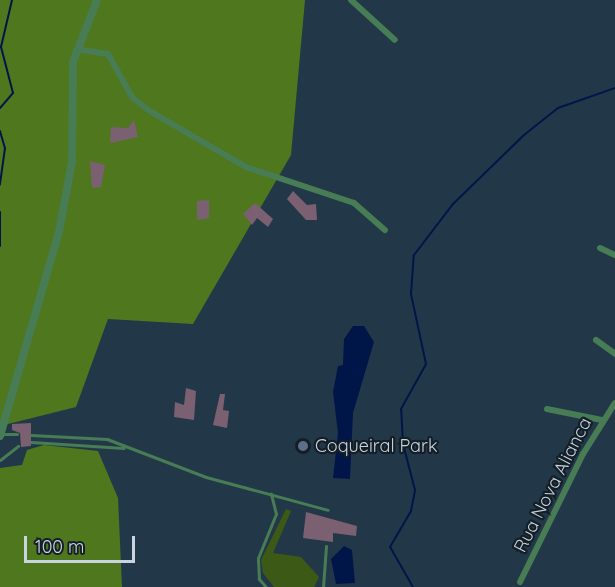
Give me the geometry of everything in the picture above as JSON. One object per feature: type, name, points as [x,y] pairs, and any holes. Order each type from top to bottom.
[{"type":"street","points":[[0,435],[67,195],[76,49],[97,0]]},
{"type":"street","points":[[351,0],[395,40]]},
{"type":"street","points":[[76,49],[108,54],[132,98],[148,110],[246,167],[354,203],[385,231]]},
{"type":"street","points":[[600,248],[615,255]]},
{"type":"street","points":[[596,340],[615,354]]},
{"type":"street","name":"Rua Nova Alianca","points":[[520,582],[602,420],[615,403]]},
{"type":"street","points":[[547,410],[602,420]]},
{"type":"lane","points":[[0,435],[17,434]]},
{"type":"lane","points":[[31,435],[92,437],[328,510]]},
{"type":"lane","points":[[31,442],[129,448]]},
{"type":"lane","points":[[0,460],[18,446]]},
{"type":"lane","points":[[266,587],[259,579],[258,558],[276,514],[271,494]]},
{"type":"lane","points":[[323,587],[327,546]]},
{"type":"green space","points":[[0,0],[305,0],[291,155],[193,324],[108,319],[76,407],[0,426]]},
{"type":"green space","points":[[44,445],[98,451],[118,498],[122,587],[0,587],[0,468],[22,465],[27,450]]},
{"type":"green space","points":[[286,509],[291,511],[273,553],[301,557],[319,577],[314,587],[274,587],[263,573],[261,560]]},
{"type":"water","points":[[353,326],[364,326],[374,342],[353,413],[350,479],[333,478],[338,433],[333,392],[338,366],[343,365],[344,339]]},
{"type":"water","points":[[344,546],[352,550],[355,583],[336,584],[331,559]]},
{"type":"building","points":[[134,120],[138,137],[110,143],[111,127],[128,128]]},
{"type":"building","points":[[90,161],[105,165],[101,187],[92,188]]},
{"type":"building","points":[[293,191],[307,205],[316,204],[317,220],[306,220],[287,199]]},
{"type":"building","points":[[209,200],[209,218],[197,220],[197,201]]},
{"type":"building","points":[[255,203],[273,219],[268,227],[257,218],[252,225],[243,214]]},
{"type":"building","points":[[186,388],[196,391],[194,420],[174,417],[175,402],[184,405]]},
{"type":"building","points":[[220,394],[225,394],[223,410],[229,411],[227,428],[213,425]]},
{"type":"building","points":[[31,423],[31,446],[21,447],[20,433],[12,430],[12,424]]},
{"type":"building","points":[[306,512],[357,526],[356,536],[333,533],[333,542],[303,538]]},
{"type":"waterway","points":[[0,108],[13,93],[1,47],[12,0]]},
{"type":"waterway","points":[[413,587],[390,547],[411,511],[415,490],[403,444],[401,409],[426,364],[411,294],[414,255],[453,204],[524,135],[558,108],[615,88]]},
{"type":"waterway","points":[[0,131],[5,148],[0,185]]},
{"type":"waterway","points":[[0,212],[0,246]]},
{"type":"place","name":"Coqueiral Park","points":[[303,446]]}]
